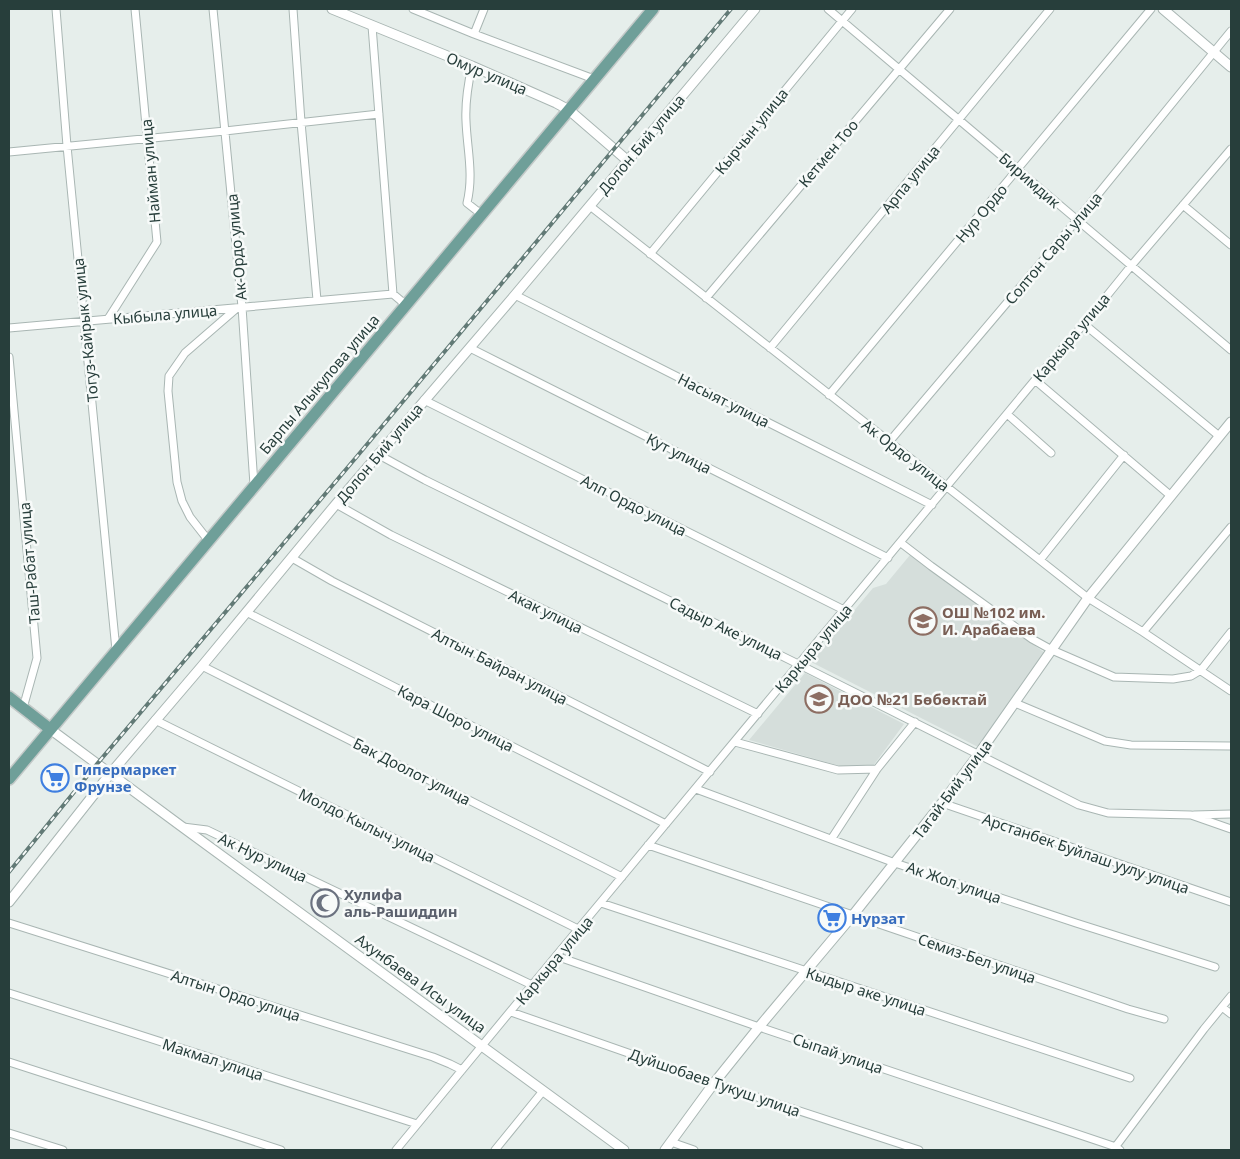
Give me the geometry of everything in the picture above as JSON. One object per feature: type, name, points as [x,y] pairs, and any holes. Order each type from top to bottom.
[{"type":"main road","name":"Барпы Алыкулова улица","points":[[9,779],[569,110],[647,11]]},
{"type":"main road","name":"Ахунбаева Исы улица","points":[[9,697],[50,728]]},
{"type":"street","name":"Тогуз-Кайрык улица","points":[[56,9],[116,651]]},
{"type":"street","name":"Найман улица","points":[[108,319],[157,242],[135,9]]},
{"type":"street","name":"Ак-Ордо улица","points":[[213,9],[254,485]]},
{"type":"street","points":[[293,9],[317,300]]},
{"type":"street","name":"Омур улица","points":[[332,9],[472,66],[556,103],[569,110],[628,161]]},
{"type":"street","name":"Омур улица","points":[[413,9],[594,79]]},
{"type":"street","points":[[474,34],[484,9]]},
{"type":"street","name":"Долон Бий улица","points":[[9,902],[155,720],[755,9]]},
{"type":"street","name":"Биримдик","points":[[828,9],[1231,350]]},
{"type":"street","name":"Кырчын улица","points":[[650,254],[852,9]]},
{"type":"street","name":"Кетмен Тоо","points":[[706,298],[950,9]]},
{"type":"street","name":"Арпа улица","points":[[770,348],[1050,9]]},
{"type":"street","name":"Нур Ордо","points":[[829,394],[1151,9]]},
{"type":"street","points":[[1163,9],[1231,67]]},
{"type":"street","points":[[372,26],[394,294],[406,305]]},
{"type":"street","name":"Солтон Сары улица","points":[[889,442],[1077,220],[1231,31]]},
{"type":"street","points":[[472,66],[467,89],[466,119],[470,189],[467,203],[481,214]]},
{"type":"street","points":[[9,152],[379,114]]},
{"type":"street","name":"Каркыра улица","points":[[396,1150],[1035,380],[1084,324],[1130,266],[1231,150]]},
{"type":"street","points":[[1182,204],[1231,245]]},
{"type":"street","name":"Ак Ордо улица","points":[[590,206],[1088,598],[1231,691]]},
{"type":"street","name":"Кыбыла улица","points":[[9,328],[394,294]]},
{"type":"street","name":"Насыят улица","points":[[515,295],[932,505]]},
{"type":"street","points":[[208,540],[190,517],[182,501],[177,482],[168,391],[169,376],[185,354],[240,307]]},
{"type":"street","points":[[1084,324],[1219,436]]},
{"type":"street","name":"Кут улица","points":[[470,348],[888,558]]},
{"type":"street","name":"Таш-Рабат улица","points":[[9,357],[37,658],[23,708]]},
{"type":"street","points":[[1035,380],[1171,496]]},
{"type":"street","name":"Алп Ордо улица","points":[[424,400],[844,610]]},
{"type":"street","points":[[1007,414],[1051,452]]},
{"type":"street","name":"Тагай-Бий улица","points":[[665,1150],[714,1083],[853,916],[942,804],[1088,598],[1231,422]]},
{"type":"street","name":"Садыр Аке улица","points":[[379,455],[425,480],[799,664],[1079,805],[1108,813],[1231,814]]},
{"type":"street","points":[[1040,560],[1124,456]]},
{"type":"street","name":"Акак улица","points":[[336,504],[391,535],[758,714]]},
{"type":"street","points":[[1143,632],[1231,527]]},
{"type":"street","points":[[901,542],[1032,639],[1052,650],[1114,677],[1173,679],[1191,676],[1201,670],[1231,632]]},
{"type":"street","name":"Алтын Байран улица","points":[[292,558],[340,585],[710,772]]},
{"type":"street","name":"Кара Шоро улица","points":[[246,612],[666,824]]},
{"type":"street","name":"Бак Доолот улица","points":[[202,666],[622,877]]},
{"type":"street","points":[[1015,703],[1105,740],[1131,745],[1231,746]]},
{"type":"street","name":"Молдо Кылыч улица","points":[[155,720],[578,929]]},
{"type":"street","points":[[832,838],[877,769],[914,722]]},
{"type":"street","name":"Ахунбаева Исы улица","points":[[50,728],[110,774],[624,1150]]},
{"type":"street","points":[[735,742],[838,770],[877,769]]},
{"type":"street","name":"Ак Жол улица","points":[[696,789],[895,863],[1215,967]]},
{"type":"street","name":"Арстанбек Буйлаш уулу улица","points":[[942,804],[1231,902]]},
{"type":"street","name":"Садыр Аке улица","points":[[1191,815],[1231,830]]},
{"type":"street","name":"Ак Нур улица","points":[[181,826],[207,830],[532,985]]},
{"type":"street","name":"Семиз-Бел улица","points":[[648,845],[1110,1003],[1164,1019]]},
{"type":"street","name":"Кыдыр аке улица","points":[[601,902],[1130,1078]]},
{"type":"street","name":"Алтын Ордо улица","points":[[9,923],[433,1057],[462,1070]]},
{"type":"street","name":"Сыпай улица","points":[[556,956],[1116,1149]]},
{"type":"street","name":"Макмал улица","points":[[9,993],[417,1124]]},
{"type":"street","points":[[1116,1149],[1231,996]]},
{"type":"street","points":[[1222,1007],[1231,1014]]},
{"type":"street","name":"Дуйшобаев Тукуш улица","points":[[511,1012],[714,1083],[919,1150]]},
{"type":"street","points":[[9,1062],[281,1150]]},
{"type":"street","points":[[495,1150],[543,1091]]},
{"type":"street","points":[[9,1133],[63,1150]]},
{"type":"street","points":[[671,1142],[694,1150]]},
{"type":"shaded area","name":"ОШ №102 им. И. Арабаева","points":[[910,555],[1045,653],[978,747],[811,662],[873,588],[886,584]]},
{"type":"shaded area","name":"ДОО №21 Бөбөктай","points":[[805,673],[904,724],[873,766],[840,766],[749,740]]},
{"type":"railway","points":[[9,872],[97,764],[731,9]]},
{"type":"place","name":"ОШ №102 им. И. Арабаева","points":[[923,621]]},
{"type":"place","name":"ДОО №21 Бөбөктай","points":[[819,699]]},
{"type":"place","name":"Гипермаркет Фрунзе","points":[[55,778]]},
{"type":"place","name":"Хулифа аль-Рашиддин","points":[[325,903]]},
{"type":"place","name":"Нурзат","points":[[832,918]]}]
